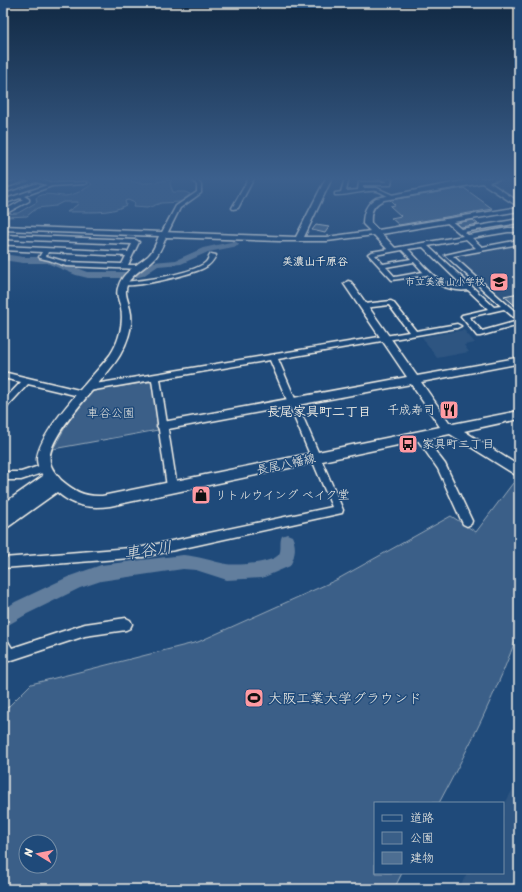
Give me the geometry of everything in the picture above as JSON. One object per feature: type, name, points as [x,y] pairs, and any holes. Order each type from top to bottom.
[{"type":"street","points":[[52,476],[43,459],[49,440],[115,355],[123,339],[126,326],[126,310],[121,294],[127,278],[156,251],[171,220]]},
{"type":"street","points":[[299,239],[308,220]]},
{"type":"street","points":[[366,220],[367,224],[392,249]]},
{"type":"street","points":[[3,228],[299,239],[335,238],[376,233],[447,220],[481,249]]},
{"type":"street","points":[[459,231],[519,221]]},
{"type":"street","points":[[55,239],[60,230]]},
{"type":"street","points":[[428,273],[394,280],[371,254],[392,249],[508,230],[519,230]]},
{"type":"street","points":[[3,237],[136,242],[124,266]]},
{"type":"street","points":[[519,242],[448,255],[519,319]]},
{"type":"street","points":[[423,244],[493,310]]},
{"type":"street","points":[[3,248],[130,254]]},
{"type":"street","points":[[403,248],[437,282],[460,289],[469,288]]},
{"type":"street","points":[[46,250],[42,257],[50,258],[66,264],[140,267]]},
{"type":"street","points":[[127,278],[132,284],[184,274],[207,264],[212,255]]},
{"type":"street","points":[[382,266],[415,260]]},
{"type":"street","points":[[348,284],[445,425],[519,472]]},
{"type":"street","points":[[364,306],[391,302],[414,333]]},
{"type":"street","points":[[519,310],[493,310],[464,316],[480,334],[519,323]]},
{"type":"street","points":[[3,375],[86,391],[156,377],[457,326]]},
{"type":"street","points":[[3,563],[143,552],[338,510],[273,357]]},
{"type":"street","points":[[164,426],[518,362]]},
{"type":"street","points":[[156,377],[172,487]]},
{"type":"street","points":[[3,406],[27,380]]},
{"type":"street","name":"長尾八幡線","points":[[52,476],[69,494],[83,501],[99,502],[519,415]]},
{"type":"street","points":[[419,436],[442,467],[467,520]]},
{"type":"street","points":[[3,476],[52,476]]},
{"type":"street","points":[[3,512],[52,476]]},
{"type":"street","points":[[3,522],[52,476]]},
{"type":"street","points":[[3,644],[9,655],[85,630],[126,624]]},
{"type":"shaded area","name":"市立美濃山小学校","points":[[519,243],[519,308],[511,310],[451,256]]},
{"type":"shaded area","points":[[464,330],[475,343],[464,345],[469,352],[437,358],[422,337]]},
{"type":"shaded area","points":[[519,778],[519,889],[459,889],[466,874],[504,874],[504,805]]},
{"type":"green space","name":"車谷公園","points":[[149,382],[153,384],[158,430],[53,449],[67,424],[90,393],[96,390]]},
{"type":"green space","name":"大阪工業大学グラウンド","points":[[516,479],[519,481],[519,630],[502,674],[482,718],[440,802],[374,802],[374,874],[402,874],[394,889],[3,889],[3,712],[31,684],[198,642],[336,580],[451,516],[476,532]]},
{"type":"building","points":[[393,220],[431,220],[399,225]]},
{"type":"building","points":[[473,220],[478,224],[461,227],[456,223]]},
{"type":"building","points":[[316,225],[329,227],[325,233],[312,230]]},
{"type":"building","points":[[519,293],[519,309],[504,296]]},
{"type":"waterway","points":[[3,257],[23,260],[48,260],[79,273],[88,275],[132,275],[140,274],[156,264],[178,262],[206,250],[235,244]]},
{"type":"waterway","name":"車谷川","points":[[3,620],[21,608],[76,582],[101,573],[183,562],[196,563],[227,572],[262,570],[284,561],[288,554],[287,541]]},
{"type":"place","name":"市立美濃山小学校","points":[[499,282]]},
{"type":"place","name":"千成寿司","points":[[449,410]]},
{"type":"place","name":"家具町二丁目","points":[[408,444]]},
{"type":"place","name":"リトルウイング ベイク堂","points":[[201,495]]},
{"type":"place","name":"大阪工業大学グラウンド","points":[[254,698]]},
{"type":"district","name":"美濃山千原谷","points":[[315,261]]},
{"type":"district","name":"長尾家具町二丁目","points":[[319,411]]}]
